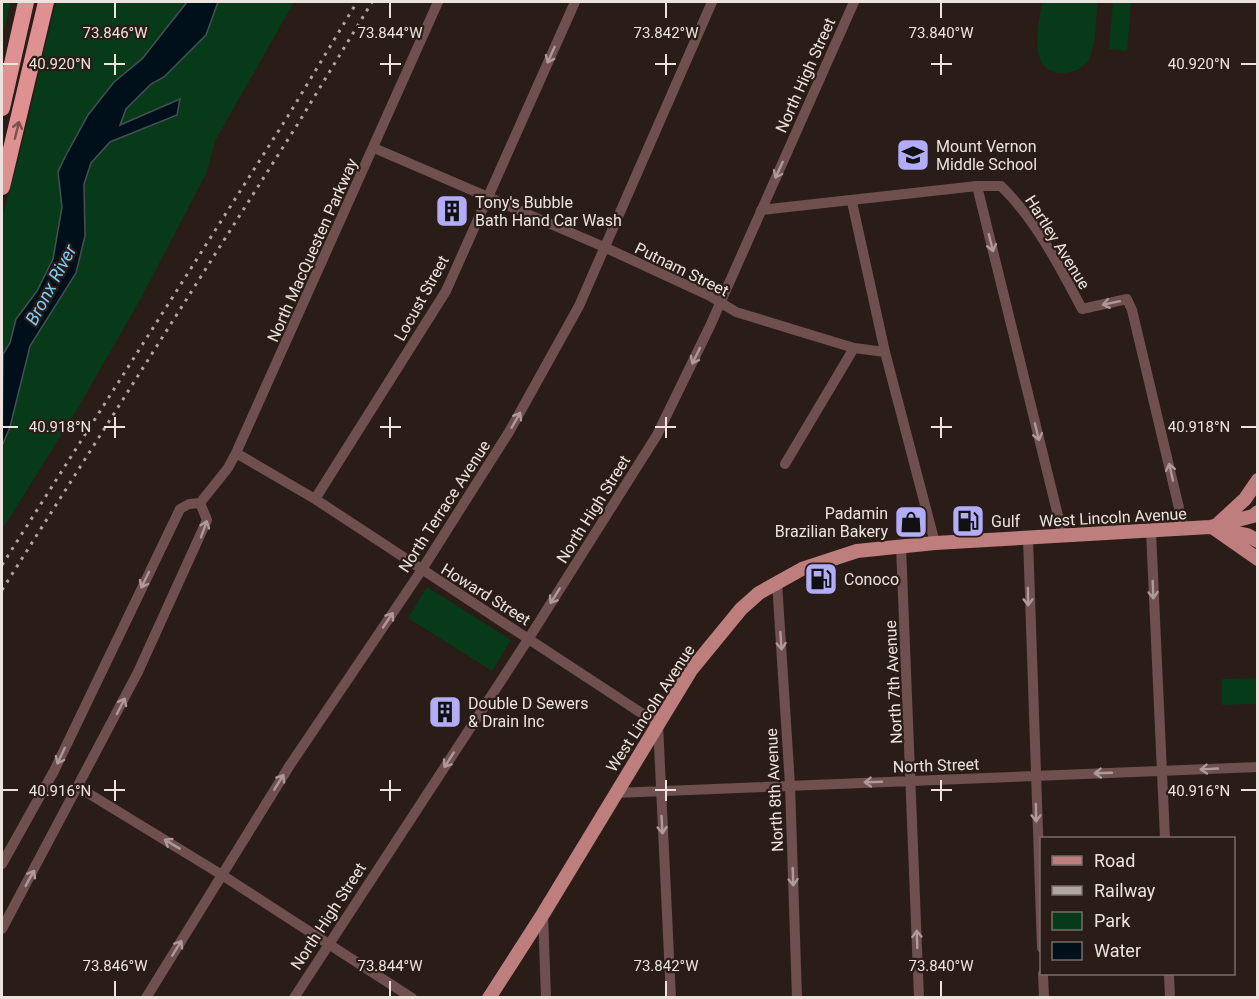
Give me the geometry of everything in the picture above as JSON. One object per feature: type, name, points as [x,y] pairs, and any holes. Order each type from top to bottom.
[{"type":"highway","points":[[2,108],[26,2]]},
{"type":"highway","points":[[2,187],[46,2]]},
{"type":"main road","points":[[1257,480],[1245,499],[1213,527],[1257,559]]},
{"type":"main road","name":"West Lincoln Avenue","points":[[489,998],[543,914],[691,670],[741,609],[777,582],[832,558],[857,551],[935,543],[1213,527],[1257,514]]},
{"type":"main road","points":[[1257,514],[1257,539]]},
{"type":"main road","name":"West Lincoln Avenue","points":[[1213,527],[1257,539]]},
{"type":"street","name":"North MacQuesten Parkway","points":[[2,864],[54,771],[180,509],[189,504],[200,503],[228,468],[236,453],[438,2]]},
{"type":"street","name":"Locust Street","points":[[315,499],[446,291],[575,2]]},
{"type":"street","name":"North Terrace Avenue","points":[[146,998],[290,765],[421,571],[514,423],[579,306],[712,2]]},
{"type":"street","name":"North High Street","points":[[294,998],[657,435],[720,303],[854,2]]},
{"type":"street","name":"Putnam Street","points":[[374,148],[604,247],[736,312],[854,348],[885,352]]},
{"type":"street","points":[[761,210],[852,202],[977,186],[1063,536]]},
{"type":"street","name":"Hartley Avenue","points":[[977,186],[1000,186],[1011,196],[1062,272],[1082,309],[1127,299],[1132,310],[1184,529]]},
{"type":"street","points":[[852,202],[885,352],[935,543]]},
{"type":"street","points":[[785,464],[854,348]]},
{"type":"street","name":"Howard Street","points":[[236,453],[315,499],[421,571],[658,724]]},
{"type":"street","points":[[2,929],[138,672],[196,548],[207,520],[200,503]]},
{"type":"street","points":[[1151,531],[1165,837]]},
{"type":"street","points":[[1028,538],[1029,648],[1040,914]]},
{"type":"street","name":"North 7th Avenue","points":[[901,546],[920,998]]},
{"type":"street","name":"North 8th Avenue","points":[[777,582],[790,785],[797,998]]},
{"type":"street","points":[[658,724],[671,998]]},
{"type":"street","name":"North Street","points":[[615,793],[1257,766]]},
{"type":"street","points":[[78,787],[222,875],[412,998]]},
{"type":"street","points":[[543,914],[546,998]]},
{"type":"street","points":[[1043,975],[1044,998]]},
{"type":"street","points":[[1169,975],[1170,998]]},
{"type":"green space","points":[[2,2],[11,2],[2,38]]},
{"type":"green space","points":[[56,2],[187,2],[142,59],[114,82],[58,173],[62,207],[53,259],[37,291],[16,319],[10,343],[3,354],[2,369],[2,218]]},
{"type":"green space","points":[[218,2],[294,2],[215,141],[207,172],[141,298],[75,413],[2,530],[2,446],[10,427],[30,346],[76,273],[85,236],[84,184],[91,163],[110,142],[177,115],[120,126],[126,109],[151,84],[164,77],[206,35]]},
{"type":"green space","points":[[1042,2],[1098,2],[1091,55],[1086,64],[1078,70],[1064,73],[1052,71],[1039,57],[1037,35]]},
{"type":"green space","points":[[1113,2],[1131,2],[1127,51],[1109,49]]},
{"type":"green space","points":[[427,587],[511,640],[492,671],[408,618]]},
{"type":"green space","points":[[1257,678],[1257,704],[1222,705],[1222,679]]},
{"type":"water","name":"Bronx River","points":[[187,2],[218,2],[206,35],[164,77],[151,84],[126,109],[120,125],[180,99],[177,115],[110,142],[91,163],[84,184],[85,236],[76,273],[30,346],[10,427],[2,446],[3,354],[10,343],[16,319],[37,291],[53,259],[62,207],[58,172],[88,115],[114,82],[142,59]]},
{"type":"railway","points":[[2,565],[288,116],[357,2]]},
{"type":"railway","points":[[2,590],[299,122],[372,2]]},
{"type":"place","name":"Mount Vernon Middle School","points":[[913,155]]},
{"type":"place","name":"Tony's Bubble Bath Hand Car Wash","points":[[452,211]]},
{"type":"place","name":"Gulf","points":[[968,521]]},
{"type":"place","name":"Padamin Brazilian Bakery","points":[[911,522]]},
{"type":"place","name":"Conoco","points":[[821,579]]},
{"type":"place","name":"Double D Sewers & Drain Inc","points":[[445,712]]}]
